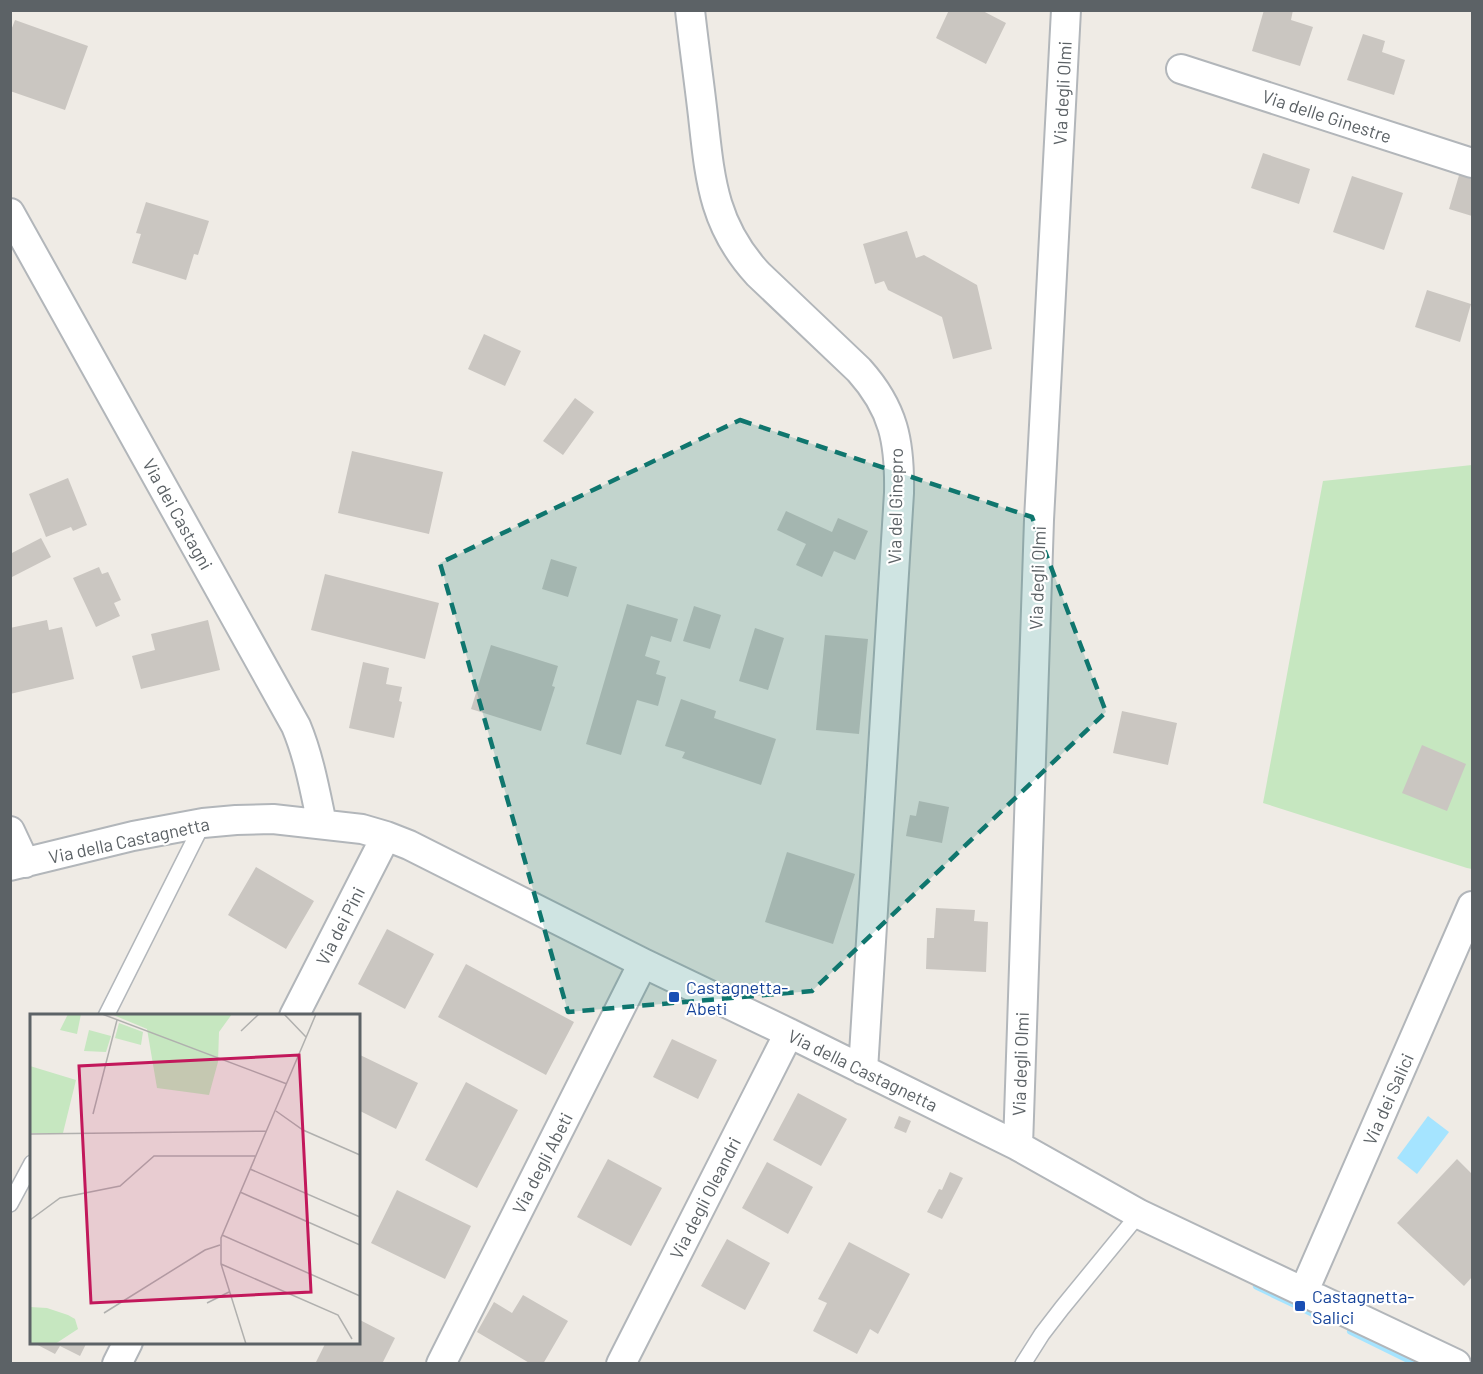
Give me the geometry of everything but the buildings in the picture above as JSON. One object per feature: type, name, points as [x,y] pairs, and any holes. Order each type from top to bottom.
[{"type":"street","name":"Via del Ginepro","points":[[690,10],[711,181],[728,232],[758,274],[876,389],[896,436],[899,494],[863,1070]]},
{"type":"street","name":"Via degli Olmi","points":[[1018,1146],[1039,520],[1066,10]]},
{"type":"street","name":"Via delle Ginestre","points":[[1181,69],[1473,162]]},
{"type":"street","name":"Via dei Castagni","points":[[10,213],[296,726],[307,759],[322,824]]},
{"type":"street","name":"Via della Castagnetta","points":[[18,865],[133,836],[203,823],[273,819],[362,829],[386,836],[409,845],[643,963],[1018,1146],[1139,1214],[1455,1364]]},
{"type":"street","points":[[10,831],[18,865]]},
{"type":"street","name":"Via dei Pini","points":[[295,1014],[386,836]]},
{"type":"street","name":"Via dei Salici","points":[[1304,1291],[1473,906]]},
{"type":"street","name":"Via degli Abeti","points":[[441,1364],[643,963]]},
{"type":"street","name":"Via degli Oleandri","points":[[621,1364],[789,1033]]},
{"type":"street","points":[[117,1364],[127,1344]]},
{"type":"lane","points":[[107,1014],[203,823]]},
{"type":"lane","points":[[10,1204],[30,1167]]},
{"type":"lane","points":[[1023,1364],[1062,1308],[1139,1214]]},
{"type":"highlighted area","points":[[740,420],[1032,517],[1106,712],[812,991],[568,1012],[440,563]]},
{"type":"green space","points":[[1472,465],[1472,869],[1263,803],[1323,481]]},
{"type":"water","points":[[1428,1116],[1449,1132],[1417,1174],[1397,1158]]},
{"type":"waterway","points":[[1257,1286],[1328,1321]]},
{"type":"waterway","points":[[1351,1331],[1418,1364]]},
{"type":"place","name":"Castagnetta- Abeti","points":[[674,997]]},
{"type":"place","name":"Castagnetta- Salici","points":[[1300,1306]]}]
